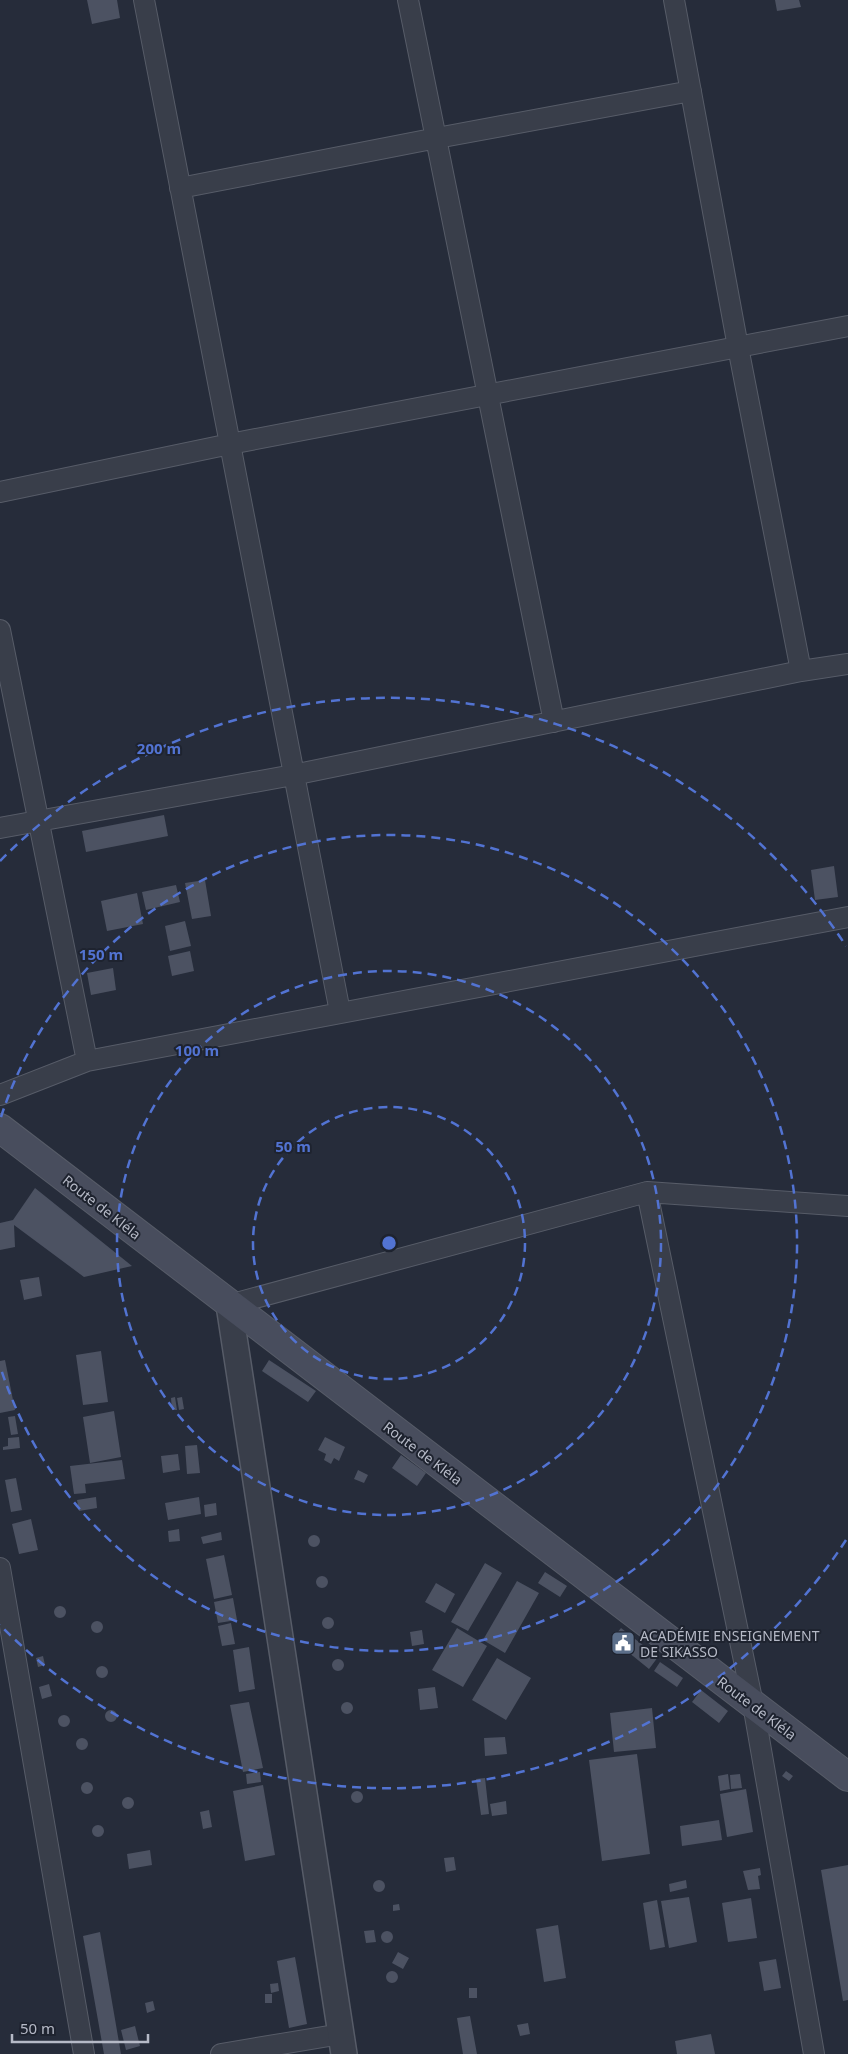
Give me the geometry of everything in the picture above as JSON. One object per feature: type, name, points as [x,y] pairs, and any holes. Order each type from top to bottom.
[{"type":"main road","name":"Route de Kléla","points":[[0,1128],[848,1777]]},
{"type":"street","points":[[144,0],[340,1012]]},
{"type":"street","points":[[408,0],[554,722]]},
{"type":"street","points":[[674,0],[738,347],[801,671]]},
{"type":"street","points":[[180,188],[691,91]]},
{"type":"street","points":[[0,492],[230,444],[848,326]]},
{"type":"street","points":[[0,630],[87,1061]]},
{"type":"street","points":[[0,828],[293,775],[801,671],[848,664]]},
{"type":"street","points":[[0,1095],[87,1061],[848,917]]},
{"type":"street","points":[[647,1192],[752,1704],[814,2054]]},
{"type":"street","points":[[221,2054],[343,2044],[229,1305],[647,1192],[848,1206]]},
{"type":"street","points":[[0,1568],[84,2054]]},
{"type":"building","points":[[87,0],[117,0],[120,18],[92,24]]},
{"type":"building","points":[[775,0],[799,0],[801,7],[777,11]]},
{"type":"building","points":[[164,815],[168,836],[86,852],[82,831]]},
{"type":"building","points":[[834,866],[838,897],[815,900],[811,870]]},
{"type":"building","points":[[205,880],[211,916],[192,919],[185,883]]},
{"type":"building","points":[[176,885],[180,902],[146,910],[142,892]]},
{"type":"building","points":[[137,893],[143,924],[107,931],[101,901]]},
{"type":"building","points":[[185,921],[191,946],[170,951],[165,926]]},
{"type":"building","points":[[190,951],[194,971],[172,976],[168,956]]},
{"type":"building","points":[[113,968],[116,990],[91,995],[87,973]]},
{"type":"building","points":[[35,1188],[132,1266],[84,1277],[14,1225],[15,1247],[0,1250],[0,1223],[13,1220]]},
{"type":"building","points":[[39,1277],[42,1296],[24,1300],[20,1280]]},
{"type":"building","points":[[101,1351],[108,1402],[83,1405],[76,1355]]},
{"type":"building","points":[[5,1360],[15,1410],[0,1413],[0,1361]]},
{"type":"building","points":[[269,1360],[316,1391],[308,1402],[262,1371]]},
{"type":"building","points":[[175,1397],[177,1410],[172,1410],[171,1398]]},
{"type":"building","points":[[182,1397],[184,1409],[179,1410],[177,1398]]},
{"type":"building","points":[[114,1411],[121,1457],[90,1463],[83,1417]]},
{"type":"building","points":[[15,1416],[18,1434],[11,1435],[8,1417]]},
{"type":"building","points":[[19,1437],[20,1448],[3,1450],[3,1447],[8,1446],[8,1438]]},
{"type":"building","points":[[325,1437],[345,1447],[339,1461],[334,1458],[331,1464],[324,1460],[326,1454],[318,1450]]},
{"type":"building","points":[[197,1445],[200,1473],[187,1474],[185,1446]]},
{"type":"building","points":[[178,1454],[180,1470],[163,1473],[161,1456]]},
{"type":"building","points":[[401,1455],[426,1473],[417,1486],[392,1468]]},
{"type":"building","points":[[122,1460],[125,1479],[85,1484],[86,1493],[74,1494],[70,1466]]},
{"type":"building","points":[[358,1470],[368,1475],[364,1483],[354,1479]]},
{"type":"building","points":[[16,1478],[22,1510],[11,1512],[5,1480]]},
{"type":"building","points":[[96,1497],[97,1508],[79,1511],[77,1500]]},
{"type":"building","points":[[199,1497],[201,1514],[168,1520],[165,1503]]},
{"type":"building","points":[[216,1503],[217,1515],[205,1517],[204,1505]]},
{"type":"building","points":[[31,1519],[38,1550],[19,1554],[12,1524]]},
{"type":"building","points":[[179,1529],[180,1541],[169,1542],[168,1531]]},
{"type":"building","points":[[221,1532],[222,1540],[203,1544],[201,1537]]},
{"type":"building","points":[[312,1535],[316,1535],[320,1541],[316,1547],[312,1547],[308,1543],[308,1539]]},
{"type":"building","points":[[224,1555],[232,1595],[214,1599],[206,1559]]},
{"type":"building","points":[[485,1563],[502,1573],[468,1631],[451,1622]]},
{"type":"building","points":[[545,1572],[567,1586],[560,1597],[538,1583]]},
{"type":"building","points":[[320,1576],[324,1576],[328,1582],[324,1588],[320,1588],[316,1584],[316,1580]]},
{"type":"building","points":[[517,1581],[539,1593],[505,1653],[483,1640]]},
{"type":"building","points":[[436,1583],[455,1594],[445,1613],[425,1602]]},
{"type":"building","points":[[233,1598],[237,1620],[218,1623],[214,1602]]},
{"type":"building","points":[[58,1606],[62,1606],[66,1612],[62,1618],[58,1618],[54,1614],[54,1610]]},
{"type":"building","points":[[326,1617],[330,1617],[334,1623],[330,1629],[326,1629],[322,1625],[322,1621]]},
{"type":"building","points":[[95,1621],[99,1621],[103,1627],[99,1633],[95,1633],[91,1629],[91,1625]]},
{"type":"building","points":[[231,1623],[235,1644],[222,1646],[218,1626]]},
{"type":"building","points":[[457,1628],[487,1646],[463,1687],[432,1670]]},
{"type":"building","points":[[621,1628],[658,1657],[649,1669],[612,1639]]},
{"type":"building","points":[[422,1630],[424,1644],[412,1646],[410,1632]]},
{"type":"building","points":[[249,1647],[255,1689],[239,1692],[233,1650]]},
{"type":"building","points":[[43,1656],[45,1665],[38,1667],[36,1658]]},
{"type":"building","points":[[497,1658],[531,1678],[506,1720],[472,1700]]},
{"type":"building","points":[[336,1659],[340,1659],[344,1665],[340,1671],[336,1671],[332,1667],[332,1663]]},
{"type":"building","points":[[660,1662],[683,1678],[677,1687],[654,1671]]},
{"type":"building","points":[[100,1666],[104,1666],[108,1672],[104,1678],[100,1678],[96,1674],[96,1670]]},
{"type":"building","points":[[49,1684],[52,1696],[42,1699],[39,1687]]},
{"type":"building","points":[[435,1687],[438,1708],[420,1710],[418,1689]]},
{"type":"building","points":[[701,1690],[728,1711],[719,1723],[692,1702]]},
{"type":"building","points":[[249,1702],[263,1768],[243,1772],[230,1705]]},
{"type":"building","points":[[345,1702],[349,1702],[353,1708],[349,1714],[345,1714],[341,1710],[341,1706]]},
{"type":"building","points":[[652,1708],[656,1748],[614,1752],[610,1713]]},
{"type":"building","points":[[109,1710],[113,1710],[117,1716],[113,1722],[109,1722],[105,1718],[105,1714]]},
{"type":"building","points":[[62,1715],[66,1715],[70,1721],[66,1727],[62,1727],[58,1723],[58,1719]]},
{"type":"building","points":[[505,1737],[507,1754],[485,1756],[484,1738]]},
{"type":"building","points":[[80,1738],[84,1738],[88,1744],[84,1750],[80,1750],[76,1746],[76,1742]]},
{"type":"building","points":[[637,1754],[650,1854],[602,1861],[589,1760]]},
{"type":"building","points":[[786,1771],[793,1776],[789,1781],[782,1776]]},
{"type":"building","points":[[260,1772],[261,1782],[247,1784],[246,1774]]},
{"type":"building","points":[[728,1774],[730,1789],[720,1791],[718,1776]]},
{"type":"building","points":[[740,1774],[742,1788],[731,1789],[730,1775]]},
{"type":"building","points":[[485,1778],[489,1814],[481,1815],[476,1779]]},
{"type":"building","points":[[85,1782],[89,1782],[93,1788],[89,1794],[85,1794],[81,1790],[81,1786]]},
{"type":"building","points":[[263,1785],[275,1855],[245,1861],[233,1791]]},
{"type":"building","points":[[746,1789],[753,1832],[727,1837],[720,1794]]},
{"type":"building","points":[[355,1791],[359,1791],[363,1797],[359,1803],[355,1803],[351,1799],[351,1795]]},
{"type":"building","points":[[128,1797],[134,1803],[128,1809],[122,1803]]},
{"type":"building","points":[[506,1801],[507,1814],[492,1816],[490,1804]]},
{"type":"building","points":[[209,1810],[212,1827],[203,1829],[200,1812]]},
{"type":"building","points":[[719,1820],[722,1840],[682,1846],[680,1826]]},
{"type":"building","points":[[96,1825],[100,1825],[104,1831],[100,1837],[96,1837],[92,1833],[92,1829]]},
{"type":"building","points":[[150,1850],[152,1865],[129,1869],[127,1854]]},
{"type":"building","points":[[454,1857],[456,1870],[446,1872],[444,1858]]},
{"type":"building","points":[[848,1865],[848,2000],[843,2001],[821,1870]]},
{"type":"building","points":[[760,1868],[761,1875],[758,1876],[760,1889],[748,1890],[743,1871]]},
{"type":"building","points":[[377,1880],[381,1880],[385,1886],[381,1892],[377,1892],[373,1888],[373,1884]]},
{"type":"building","points":[[686,1880],[687,1888],[670,1892],[669,1884]]},
{"type":"building","points":[[689,1897],[697,1942],[669,1948],[661,1901]]},
{"type":"building","points":[[751,1898],[757,1938],[728,1942],[722,1903]]},
{"type":"building","points":[[657,1900],[665,1947],[650,1950],[643,1903]]},
{"type":"building","points":[[399,1904],[400,1910],[393,1911],[393,1905]]},
{"type":"building","points":[[558,1925],[566,1978],[544,1982],[536,1929]]},
{"type":"building","points":[[374,1930],[376,1942],[366,1943],[364,1931]]},
{"type":"building","points":[[385,1931],[389,1931],[393,1937],[389,1943],[385,1943],[381,1939],[381,1935]]},
{"type":"building","points":[[100,1932],[121,2054],[104,2054],[83,1936]]},
{"type":"building","points":[[398,1952],[409,1958],[403,1969],[392,1963]]},
{"type":"building","points":[[295,1957],[307,2024],[289,2028],[277,1961]]},
{"type":"building","points":[[776,1959],[781,1988],[764,1991],[759,1962]]},
{"type":"building","points":[[390,1971],[394,1971],[398,1977],[394,1983],[390,1983],[386,1979],[386,1975]]},
{"type":"building","points":[[278,1983],[279,1991],[271,1993],[270,1984]]},
{"type":"building","points":[[469,1988],[477,1988],[477,1998],[469,1998]]},
{"type":"building","points":[[265,1994],[272,1994],[272,2003],[265,2003]]},
{"type":"building","points":[[153,2001],[155,2010],[147,2013],[145,2003]]},
{"type":"building","points":[[470,2016],[477,2054],[463,2054],[457,2018]]},
{"type":"building","points":[[528,2023],[530,2034],[520,2036],[517,2025]]},
{"type":"building","points":[[135,2026],[140,2046],[126,2050],[121,2030]]},
{"type":"building","points":[[711,2034],[715,2054],[677,2054],[675,2041]]},
{"type":"place","name":"ACADÉMIE ENSEIGNEMENT DE SIKASSO","points":[[623,1643]]}]
